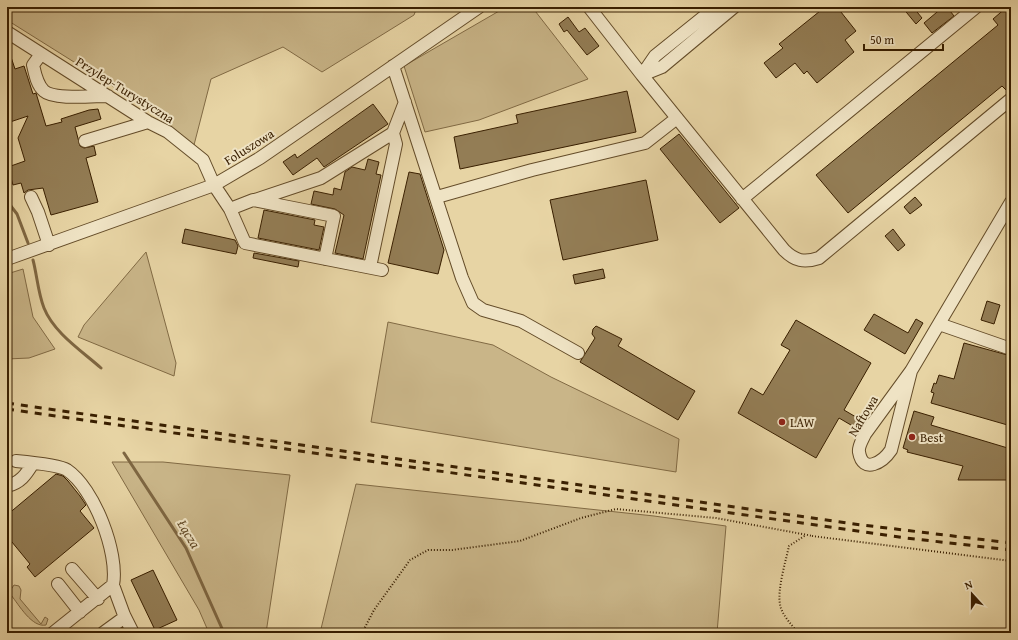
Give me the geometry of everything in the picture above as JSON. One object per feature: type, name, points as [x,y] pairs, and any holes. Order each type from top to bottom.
[{"type":"street","name":"Foluszowa","points":[[7,259],[214,185],[260,158],[479,7]]},
{"type":"street","points":[[589,7],[742,199],[791,257],[801,262],[819,258],[1011,99]]},
{"type":"street","points":[[642,75],[655,56],[716,7]]},
{"type":"street","points":[[642,75],[662,67],[734,7]]},
{"type":"street","points":[[742,199],[976,7]]},
{"type":"street","name":"Przylep-Turystyczna","points":[[7,32],[148,122],[168,132],[203,160],[214,185],[230,209],[245,243],[325,259]]},
{"type":"street","points":[[41,54],[33,65],[38,83],[43,91],[52,96],[108,96]]},
{"type":"street","points":[[393,66],[437,197],[462,278],[473,302],[483,310],[522,321],[578,353]]},
{"type":"street","points":[[370,267],[396,144],[393,133],[405,102]]},
{"type":"street","points":[[437,197],[532,170],[645,143],[677,118]]},
{"type":"street","points":[[85,141],[148,122]]},
{"type":"street","points":[[230,209],[321,178],[393,133]]},
{"type":"street","points":[[31,197],[38,212],[49,245]]},
{"type":"street","points":[[253,200],[334,216],[325,259],[382,270]]},
{"type":"street","name":"Naftowa","points":[[911,371],[891,450],[886,458],[879,464],[870,464],[865,462],[859,452],[865,434],[911,371],[1011,202]]},
{"type":"street","points":[[939,324],[1011,349]]},
{"type":"street","points":[[16,460],[65,469],[75,477],[91,498],[113,557],[115,574],[113,585],[125,617],[133,633]]},
{"type":"street","points":[[7,486],[15,484],[26,475],[33,463]]},
{"type":"street","points":[[72,569],[98,599]]},
{"type":"street","points":[[58,584],[80,612]]},
{"type":"street","points":[[53,633],[98,599],[113,585]]},
{"type":"street","points":[[103,633],[125,617]]},
{"type":"path","points":[[362,633],[374,610],[410,560],[428,550],[452,550],[520,541],[581,518],[616,509],[716,518],[813,536]]},
{"type":"path","points":[[798,633],[788,620],[780,604],[782,580],[789,546],[805,535],[1011,561]]},
{"type":"shaded area","points":[[7,7],[417,7],[414,15],[322,72],[283,47],[211,79],[194,145],[141,104],[7,20]]},
{"type":"shaded area","points":[[506,7],[532,7],[588,79],[479,120],[425,132],[404,66]]},
{"type":"shaded area","points":[[146,252],[176,363],[174,376],[78,337],[84,325]]},
{"type":"shaded area","points":[[23,269],[33,317],[55,349],[29,358],[7,359],[7,274]]},
{"type":"shaded area","points":[[388,322],[493,345],[551,377],[679,439],[676,472],[371,422]]},
{"type":"shaded area","points":[[112,462],[163,462],[290,475],[266,633],[209,633],[199,610]]},
{"type":"shaded area","points":[[356,484],[654,516],[726,526],[717,633],[320,633]]},
{"type":"shaded area","points":[[14,585],[19,586],[21,590],[20,599],[41,624],[45,617],[48,619],[46,625],[41,625],[36,623],[22,610],[11,595],[10,591]]},
{"type":"building","points":[[825,7],[837,7],[856,31],[845,40],[854,52],[817,83],[807,71],[804,74],[795,63],[776,78],[764,63],[783,48],[779,44]]},
{"type":"building","points":[[902,7],[913,7],[922,18],[916,24]]},
{"type":"building","points":[[943,7],[947,7],[954,16],[932,33],[924,23]]},
{"type":"building","points":[[1007,7],[1011,7],[1011,92],[1008,92],[1002,86],[848,213],[816,175],[998,25],[993,19]]},
{"type":"building","points":[[568,17],[579,32],[585,28],[599,46],[587,55],[567,30],[564,32],[559,24]]},
{"type":"building","points":[[7,51],[9,51],[15,69],[24,66],[33,94],[36,93],[46,126],[62,122],[61,119],[89,110],[98,109],[101,119],[75,127],[80,146],[84,148],[94,146],[96,155],[86,158],[98,202],[51,215],[43,188],[28,190],[24,193],[21,183],[13,185],[8,167],[25,161],[18,138],[28,116],[10,122],[7,114]]},
{"type":"building","points":[[627,91],[636,132],[460,169],[454,137],[518,123],[516,115]]},
{"type":"building","points":[[373,104],[388,124],[324,167],[317,158],[293,175],[283,162],[295,154],[297,158]]},
{"type":"building","points":[[679,134],[739,208],[720,223],[660,149]]},
{"type":"building","points":[[368,159],[379,162],[376,174],[381,175],[363,259],[335,253],[344,215],[335,209],[311,204],[314,191],[333,195],[334,188],[341,190],[345,172],[352,167],[365,170]]},
{"type":"building","points":[[409,172],[420,174],[444,250],[438,274],[388,263]]},
{"type":"building","points":[[646,180],[658,240],[563,260],[550,200]]},
{"type":"building","points":[[915,197],[922,205],[910,214],[904,207]]},
{"type":"building","points":[[264,210],[315,220],[314,225],[324,227],[319,250],[258,238]]},
{"type":"building","points":[[185,229],[235,240],[238,246],[236,254],[182,243]]},
{"type":"building","points":[[893,229],[905,245],[898,251],[885,236]]},
{"type":"building","points":[[254,253],[299,261],[298,267],[253,258]]},
{"type":"building","points":[[603,269],[605,278],[575,284],[573,275]]},
{"type":"building","points":[[987,301],[1000,305],[994,324],[981,320]]},
{"type":"building","points":[[874,314],[908,333],[916,319],[923,323],[905,354],[864,330]]},
{"type":"building","points":[[796,320],[871,363],[844,410],[861,420],[856,428],[839,418],[816,458],[738,413],[751,388],[763,395],[790,350],[781,345]]},
{"type":"building","points":[[596,326],[622,339],[618,346],[695,391],[678,420],[580,362],[595,338],[592,334],[593,329]]},
{"type":"building","points":[[964,343],[1011,356],[1011,426],[931,403],[934,393],[931,392],[939,375],[954,379]]},
{"type":"building","points":[[914,411],[934,417],[931,425],[1011,449],[1011,480],[958,480],[963,466],[907,452],[908,450],[903,448]]},
{"type":"building","points":[[56,474],[63,476],[80,496],[86,505],[80,511],[94,528],[35,577],[27,567],[30,564],[7,536],[7,515]]},
{"type":"building","points":[[153,570],[177,620],[155,630],[131,580]]},
{"type":"waterway","name":"Łącza","points":[[7,201],[17,214],[28,243]]},
{"type":"waterway","name":"Łącza","points":[[33,260],[40,296],[44,308],[54,326],[101,368]]},
{"type":"waterway","name":"Łącza","points":[[124,453],[186,548],[224,633]]},
{"type":"railway","points":[[7,403],[854,524],[1011,543]]},
{"type":"railway","points":[[7,409],[906,538],[1011,550]]},
{"type":"place","name":"LAW","points":[[782,422]]},
{"type":"place","name":"Best","points":[[912,437]]}]
